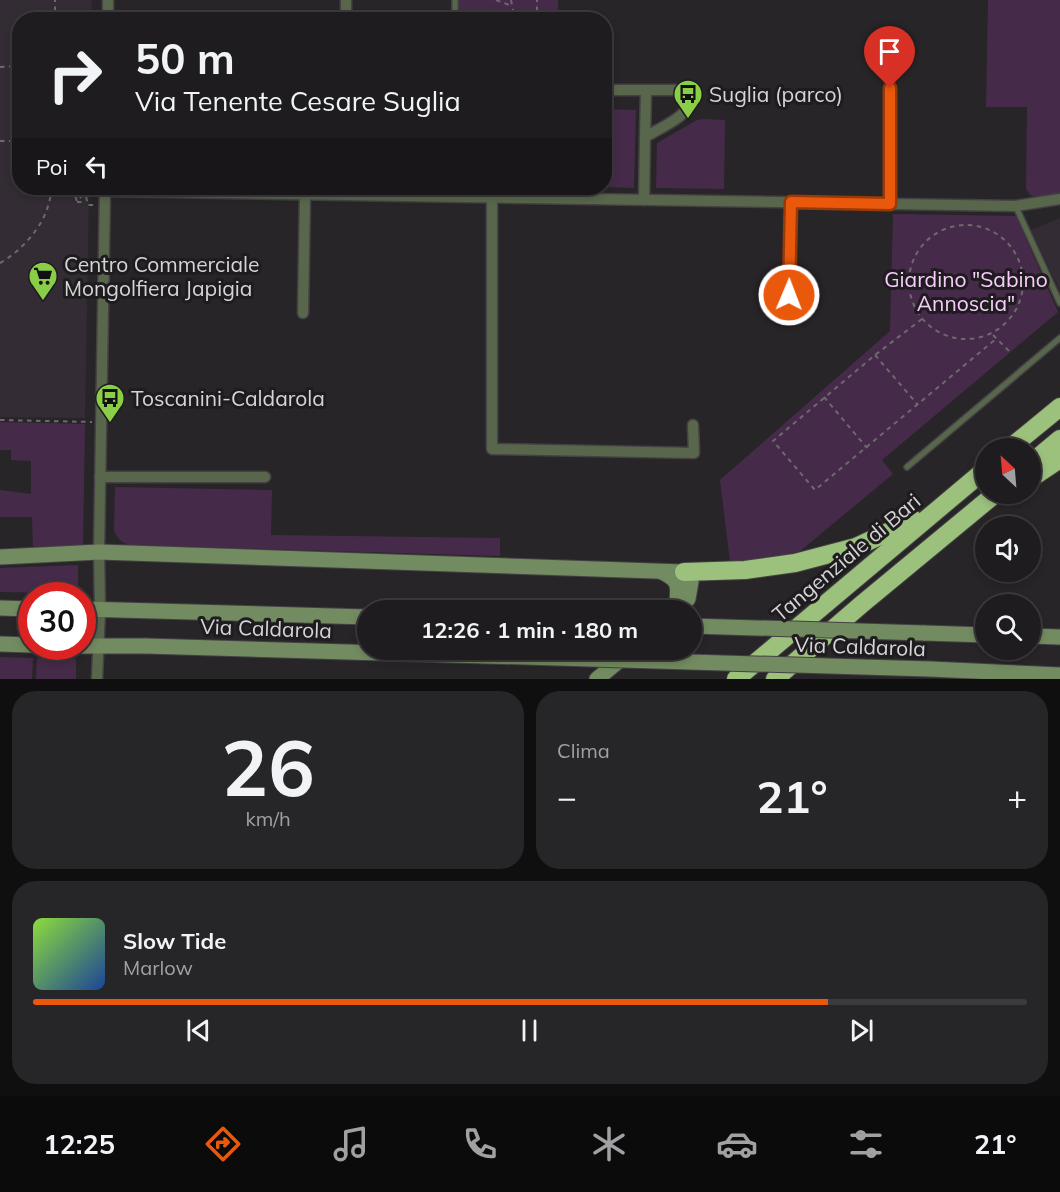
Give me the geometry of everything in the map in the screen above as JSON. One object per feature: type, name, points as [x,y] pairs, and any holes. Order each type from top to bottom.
[{"type":"highway","points":[[1022,438],[1060,407]]},
{"type":"highway","points":[[1041,455],[1060,440]]},
{"type":"highway","points":[[1041,472],[1060,459]]},
{"type":"highway","name":"Tangenziale di Bari","points":[[736,679],[975,478]]},
{"type":"highway","points":[[776,679],[984,504]]},
{"type":"highway","points":[[961,522],[991,504]]},
{"type":"highway","points":[[684,572],[745,570],[795,563],[856,548],[938,509]]},
{"type":"street","points":[[890,88],[890,204]]},
{"type":"street","points":[[612,90],[676,90],[693,96],[693,104],[683,115],[645,137]]},
{"type":"street","points":[[644,200],[646,91]]},
{"type":"street","points":[[96,624],[100,609],[105,195]]},
{"type":"street","points":[[303,313],[305,195]]},
{"type":"street","points":[[475,195],[1016,206],[1060,199]]},
{"type":"street","points":[[492,197],[492,449],[694,453],[693,425]]},
{"type":"street","points":[[789,295],[791,202]]},
{"type":"street","points":[[100,477],[265,477]]},
{"type":"street","points":[[0,557],[99,552],[684,572],[691,582],[687,600]]},
{"type":"street","points":[[659,571],[674,579],[677,584],[677,600]]},
{"type":"street","points":[[0,609],[18,609]]},
{"type":"street","name":"Via Caldarola","points":[[96,609],[357,617]]},
{"type":"street","name":"Via Caldarola","points":[[702,626],[975,635]]},
{"type":"street","points":[[1041,636],[1060,637]]},
{"type":"street","points":[[0,644],[18,645]]},
{"type":"street","name":"Via Caldarola","points":[[96,646],[930,669],[1060,675]]},
{"type":"street","points":[[93,660],[97,679]]},
{"type":"street","points":[[597,679],[620,660]]},
{"type":"street","points":[[930,669],[962,679]]},
{"type":"lane","points":[[1016,206],[1060,303]]},
{"type":"lane","points":[[907,467],[1060,338]]},
{"type":"path","points":[[496,0],[512,6]]},
{"type":"path","points":[[511,0],[513,12]]},
{"type":"path","points":[[0,263],[34,234],[48,208],[51,195]]},
{"type":"path","points":[[75,195],[77,202],[82,202],[80,195]]},
{"type":"path","points":[[86,195],[88,205],[105,205]]},
{"type":"path","points":[[974,225],[996,232],[1014,249],[1024,276],[1020,305],[1010,321],[993,334],[964,340],[941,334],[922,319],[911,300],[909,277],[915,256],[929,238],[949,227],[974,225]]},
{"type":"path","points":[[922,319],[875,354],[773,441],[815,490],[997,338]]},
{"type":"path","points":[[993,334],[1010,352]]},
{"type":"path","points":[[875,354],[918,405]]},
{"type":"path","points":[[824,397],[867,448]]},
{"type":"path","points":[[0,420],[101,422]]},
{"type":"shaded area","name":"Centro Commerciale Mongolfiera Japigia","points":[[0,0],[92,0],[91,12],[12,12],[12,195],[89,195],[85,418],[0,417]]},
{"type":"shaded area","points":[[1060,218],[1060,291],[1031,230]]},
{"type":"green space","points":[[458,0],[558,0],[558,12],[458,12]]},
{"type":"green space","points":[[988,0],[1060,0],[1060,193],[1036,197],[1030,195],[1026,189],[1027,107],[986,107]]},
{"type":"green space","points":[[612,109],[636,110],[634,188],[612,187]]},
{"type":"green space","points":[[697,120],[725,120],[724,189],[656,188],[657,143]]},
{"type":"green space","name":"Giardino \"Sabino Annoscia\"","points":[[893,214],[1016,216],[1058,312],[882,460],[893,474],[799,552],[754,561],[730,562],[720,480],[890,331]]},
{"type":"green space","points":[[0,422],[85,424],[83,545],[33,547],[32,517],[0,517],[0,490],[31,494],[31,461],[11,460],[11,450],[0,450]]},
{"type":"green space","points":[[115,487],[272,490],[271,535],[500,538],[500,556],[129,545],[116,535],[114,530]]},
{"type":"green space","points":[[78,565],[78,582],[18,582],[18,592],[0,592],[0,568]]},
{"type":"green space","points":[[0,657],[33,660],[32,679],[0,679]]},
{"type":"green space","points":[[37,660],[76,660],[76,679],[36,679]]},
{"type":"place","name":"Suglia (parco)","points":[[688,120]]},
{"type":"place","name":"Centro Commerciale Mongolfiera Japigia","points":[[43,302]]},
{"type":"place","name":"Toscanini-Caldarola","points":[[110,424]]},
{"type":"route","points":[[789,295],[791,202],[890,204],[890,88]]}]
